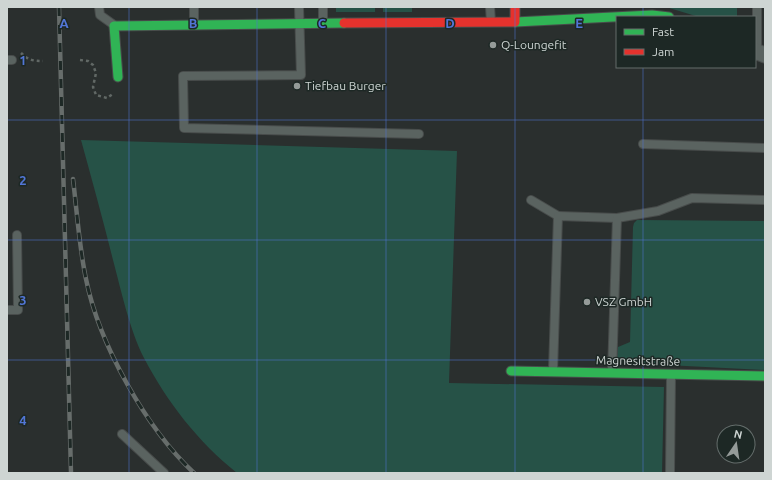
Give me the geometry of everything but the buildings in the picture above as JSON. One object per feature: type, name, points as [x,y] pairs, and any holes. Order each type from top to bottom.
[{"type":"street","points":[[515,7],[515,22]]},
{"type":"street","points":[[632,16],[660,16]]},
{"type":"street","points":[[118,77],[114,26],[300,23],[491,23],[616,17]]},
{"type":"street","name":"Magnesitstraße","points":[[510,370],[765,376]]},
{"type":"lane","points":[[99,7],[100,15],[114,26]]},
{"type":"lane","points":[[194,7],[194,24]]},
{"type":"lane","points":[[299,7],[301,75],[183,76],[184,128],[419,134]]},
{"type":"lane","points":[[323,7],[324,23]]},
{"type":"lane","points":[[490,7],[491,23]]},
{"type":"lane","points":[[757,7],[759,53]]},
{"type":"lane","points":[[643,144],[765,148]]},
{"type":"lane","points":[[531,200],[558,216],[617,218],[658,211],[692,198],[765,200]]},
{"type":"lane","points":[[553,372],[558,216]]},
{"type":"lane","points":[[612,373],[617,218]]},
{"type":"lane","points":[[7,310],[18,310],[17,235]]},
{"type":"lane","points":[[670,473],[671,374]]},
{"type":"lane","points":[[122,434],[164,473]]},
{"type":"path","points":[[17,52],[33,61],[43,61]]},
{"type":"green space","points":[[336,7],[375,7],[375,12],[336,12]]},
{"type":"green space","points":[[383,7],[412,7],[412,12],[383,12]]},
{"type":"green space","points":[[666,7],[737,7],[737,16],[696,16]]},
{"type":"green space","points":[[81,140],[457,151],[449,383],[664,387],[662,473],[237,473],[196,435],[173,406],[144,358],[134,336],[126,310]]},
{"type":"green space","points":[[637,220],[765,221],[765,370],[627,363],[619,361],[617,356],[618,347],[630,342],[633,227]]},
{"type":"railway","points":[[59,7],[71,473]]},
{"type":"railway","points":[[73,179],[86,279],[92,304],[113,357],[142,409],[176,454],[194,473]]},
{"type":"traffic: fast","points":[[632,16],[660,16]]},
{"type":"traffic: fast","points":[[515,22],[616,17]]},
{"type":"traffic: fast","points":[[118,77],[114,26],[344,23]]},
{"type":"traffic: fast","points":[[511,371],[765,376]]},
{"type":"traffic: jam","points":[[344,23],[515,22],[515,7]]},
{"type":"place","name":"Q-Loungefit","points":[[493,45]]},
{"type":"place","name":"Tiefbau Burger","points":[[297,86]]},
{"type":"place","name":"VSZ GmbH","points":[[587,302]]}]
